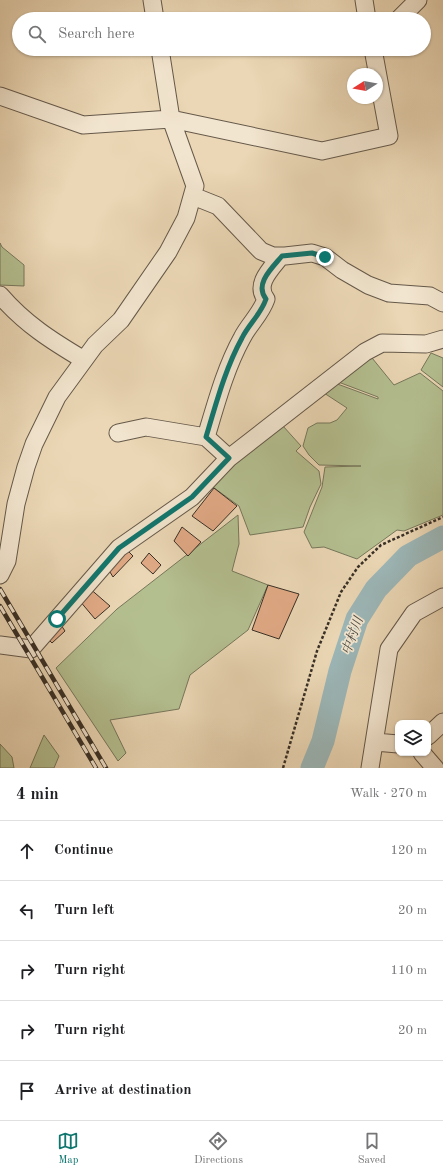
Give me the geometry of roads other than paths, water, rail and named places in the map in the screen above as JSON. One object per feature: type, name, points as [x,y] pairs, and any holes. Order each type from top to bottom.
[{"type":"street","points":[[152,0],[154,12]]},
{"type":"street","points":[[364,0],[366,12]]},
{"type":"street","points":[[406,12],[418,0]]},
{"type":"street","points":[[0,575],[7,561],[16,504],[34,444],[57,397],[95,346],[121,320],[168,252],[186,218],[193,196],[195,186],[171,119],[161,56]]},
{"type":"street","points":[[0,96],[83,125],[171,119],[322,151],[389,136],[374,56]]},
{"type":"street","points":[[193,196],[218,206],[261,251],[273,256],[312,253],[325,257],[342,270],[368,285],[389,293],[430,296],[443,304]]},
{"type":"street","points":[[206,437],[223,381],[242,338],[264,306],[266,299],[262,293],[261,286],[266,275],[282,256]]},
{"type":"street","points":[[0,295],[15,312],[44,336],[84,360]]},
{"type":"street","points":[[0,645],[31,648],[119,548],[192,497],[229,458],[365,352],[382,344],[426,344],[443,340]]},
{"type":"street","points":[[118,433],[146,427],[206,437],[229,458]]},
{"type":"street","points":[[370,768],[389,649],[414,613],[443,597]]},
{"type":"street","points":[[431,733],[443,722]]},
{"type":"street","points":[[375,742],[395,744]]},
{"type":"street","points":[[425,756],[435,768]]},
{"type":"waterway","name":"中村川","points":[[312,768],[323,741],[340,671],[357,619],[376,589],[408,556],[443,537]]},
{"type":"railway","points":[[0,589],[106,768]]},
{"type":"railway","points":[[0,606],[96,768]]}]
